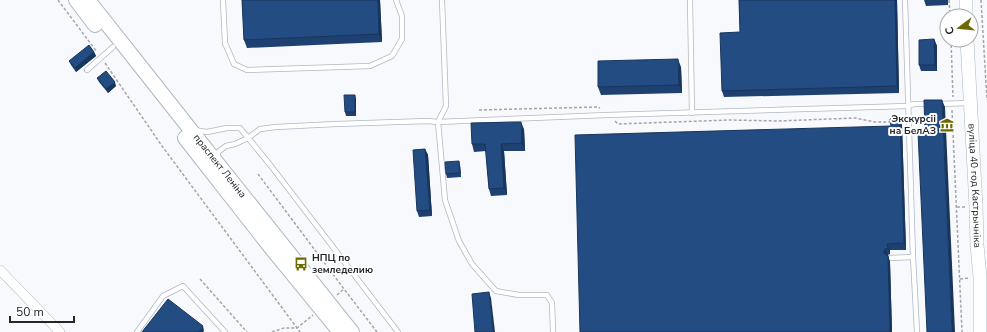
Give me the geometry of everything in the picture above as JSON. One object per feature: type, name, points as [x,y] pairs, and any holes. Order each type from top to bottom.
[{"type":"main road","name":"праспект Леніна","points":[[76,0],[272,249],[340,332]]},
{"type":"main road","name":"праспект Леніна","points":[[88,0],[352,332]]},
{"type":"main road","name":"вуліца 40 год Кастрычніка","points":[[967,48],[976,206],[984,245],[980,277],[983,332]]},
{"type":"street","points":[[0,270],[60,332]]},
{"type":"lane","points":[[223,0],[225,43],[234,64],[247,70],[370,66],[392,56],[402,39],[402,16],[396,0]]},
{"type":"lane","points":[[442,0],[446,106],[438,122],[445,200],[460,241],[472,264],[496,291],[519,295],[547,295],[552,303],[553,332]]},
{"type":"lane","points":[[690,0],[692,113]]},
{"type":"lane","points":[[905,0],[913,257],[917,332]]},
{"type":"lane","points":[[87,70],[113,47]]},
{"type":"lane","points":[[217,162],[218,152],[226,146],[248,138],[260,130],[276,127],[970,103]]},
{"type":"lane","points":[[190,129],[207,132],[227,128],[240,128],[276,172],[398,332]]},
{"type":"lane","points":[[890,258],[913,257]]},
{"type":"lane","points":[[137,332],[163,296],[183,286],[225,332]]},
{"type":"path","points":[[58,0],[92,44],[162,146],[300,332]]},
{"type":"path","points":[[981,0],[987,100]]},
{"type":"path","points":[[951,48],[952,103],[962,332]]},
{"type":"path","points":[[945,122],[953,122]]},
{"type":"path","points":[[258,174],[344,290],[378,332]]},
{"type":"path","points":[[200,279],[247,332]]},
{"type":"path","points":[[272,332],[284,328],[297,328]]},
{"type":"building","points":[[242,0],[378,0],[379,34],[244,40]]},
{"type":"building","points":[[739,0],[895,0],[897,86],[722,91],[720,33],[740,32]]},
{"type":"building","points":[[934,39],[935,65],[919,65],[919,40]]},
{"type":"building","points":[[89,45],[94,52],[75,68],[69,61]]},
{"type":"building","points":[[678,59],[679,85],[598,87],[598,61]]},
{"type":"building","points":[[106,71],[115,82],[106,89],[97,78]]},
{"type":"building","points":[[344,95],[355,95],[355,112],[345,112]]},
{"type":"building","points":[[924,100],[942,100],[952,332],[927,332],[918,132],[925,132]]},
{"type":"building","points":[[900,118],[904,243],[887,244],[888,248],[885,249],[884,252],[888,256],[890,332],[580,332],[575,135],[891,126],[890,119]]},
{"type":"building","points":[[521,122],[522,143],[501,144],[504,188],[489,189],[485,144],[472,144],[471,123]]},
{"type":"building","points":[[425,149],[430,210],[417,211],[413,150]]},
{"type":"building","points":[[459,161],[460,173],[446,174],[445,162]]},
{"type":"building","points":[[489,292],[493,332],[475,332],[472,294]]},
{"type":"building","points":[[168,299],[203,326],[198,332],[142,332]]},
{"type":"place","name":"Экскурсіі на БелАЗ","points":[[947,125]]},
{"type":"place","name":"НПЦ по земледелию","points":[[301,264]]}]
